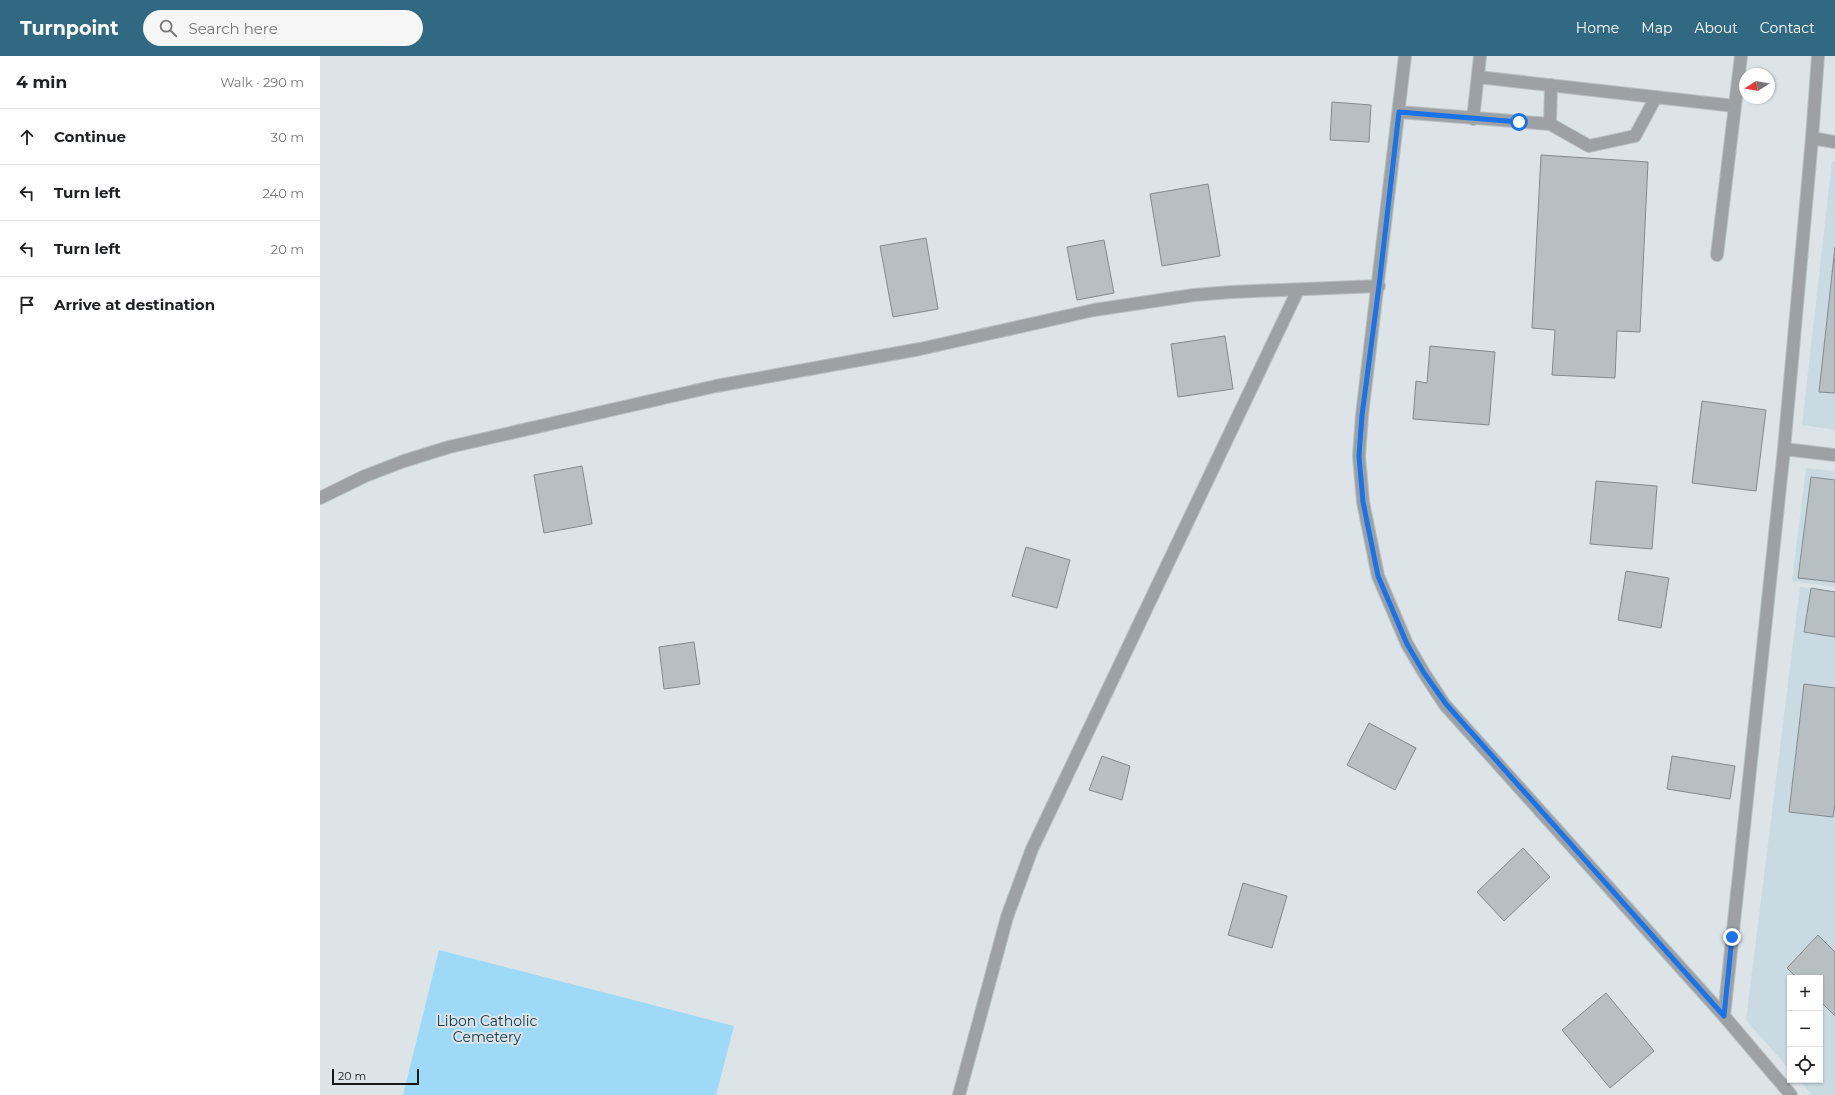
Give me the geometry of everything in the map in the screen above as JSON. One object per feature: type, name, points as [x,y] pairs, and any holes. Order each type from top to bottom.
[{"type":"street","points":[[1405,56],[1379,286],[1362,415],[1359,456],[1363,502],[1378,576],[1407,644],[1424,673],[1446,704],[1472,736],[1724,1016],[1792,1095]]},
{"type":"street","points":[[1473,119],[1480,56]]},
{"type":"street","points":[[1717,255],[1742,56]]},
{"type":"street","points":[[1724,1016],[1784,449],[1818,56]]},
{"type":"street","points":[[1478,77],[1735,106]]},
{"type":"street","points":[[1550,124],[1551,85]]},
{"type":"street","points":[[1399,112],[1550,124],[1589,146],[1635,136],[1656,97]]},
{"type":"street","points":[[1812,138],[1835,142]]},
{"type":"street","points":[[320,498],[365,476],[404,461],[449,447],[716,386],[920,349],[1094,310],[1194,295],[1379,286]]},
{"type":"street","points":[[959,1095],[1007,917],[1032,849],[1298,290]]},
{"type":"street","points":[[1784,449],[1835,455]]},
{"type":"shaded area","points":[[1832,161],[1835,162],[1835,430],[1802,425]]},
{"type":"shaded area","points":[[1806,468],[1835,471],[1835,587],[1792,581]]},
{"type":"shaded area","points":[[1800,587],[1835,592],[1835,1095],[1812,1095],[1802,1083],[1823,1083],[1823,975],[1787,975],[1787,1067],[1746,1020]]},
{"type":"green space","name":"Libon Catholic Cemetery","points":[[439,950],[734,1026],[716,1095],[403,1095]]},
{"type":"building","points":[[1332,102],[1371,105],[1369,142],[1330,140]]},
{"type":"building","points":[[1541,155],[1648,162],[1640,332],[1617,331],[1615,378],[1552,375],[1555,330],[1532,328]]},
{"type":"building","points":[[1208,184],[1220,256],[1162,266],[1150,194]]},
{"type":"building","points":[[926,238],[938,309],[893,317],[880,246]]},
{"type":"building","points":[[1104,240],[1114,293],[1077,300],[1067,247]]},
{"type":"building","points":[[1835,247],[1835,393],[1819,392]]},
{"type":"building","points":[[1225,336],[1233,389],[1178,397],[1171,344]]},
{"type":"building","points":[[1430,346],[1495,352],[1489,425],[1413,419],[1416,381],[1427,383]]},
{"type":"building","points":[[1702,401],[1766,410],[1756,491],[1692,483]]},
{"type":"building","points":[[582,466],[592,524],[544,533],[534,475]]},
{"type":"building","points":[[1811,477],[1835,480],[1835,582],[1798,578]]},
{"type":"building","points":[[1596,481],[1657,486],[1652,549],[1590,544]]},
{"type":"building","points":[[1026,547],[1070,560],[1057,608],[1012,596]]},
{"type":"building","points":[[1626,571],[1669,578],[1661,628],[1618,620]]},
{"type":"building","points":[[1811,588],[1835,592],[1835,637],[1804,632]]},
{"type":"building","points":[[694,642],[700,684],[664,689],[659,647]]},
{"type":"building","points":[[1804,684],[1835,688],[1835,804],[1833,817],[1789,812]]},
{"type":"building","points":[[1369,723],[1416,748],[1395,790],[1347,765]]},
{"type":"building","points":[[1102,756],[1130,766],[1122,800],[1089,790]]},
{"type":"building","points":[[1672,756],[1735,766],[1730,799],[1667,789]]},
{"type":"building","points":[[1523,848],[1550,877],[1504,921],[1477,892]]},
{"type":"building","points":[[1243,883],[1287,896],[1272,948],[1228,935]]},
{"type":"building","points":[[1818,935],[1835,952],[1835,1016],[1823,1004],[1823,975],[1794,975],[1787,968]]},
{"type":"building","points":[[1606,993],[1654,1051],[1610,1088],[1562,1030]]},
{"type":"route","points":[[1519,122],[1399,112],[1379,286],[1362,415],[1359,456],[1363,502],[1378,576],[1392,612],[1407,644],[1424,673],[1446,704],[1472,736],[1724,1016],[1732,937]]}]
